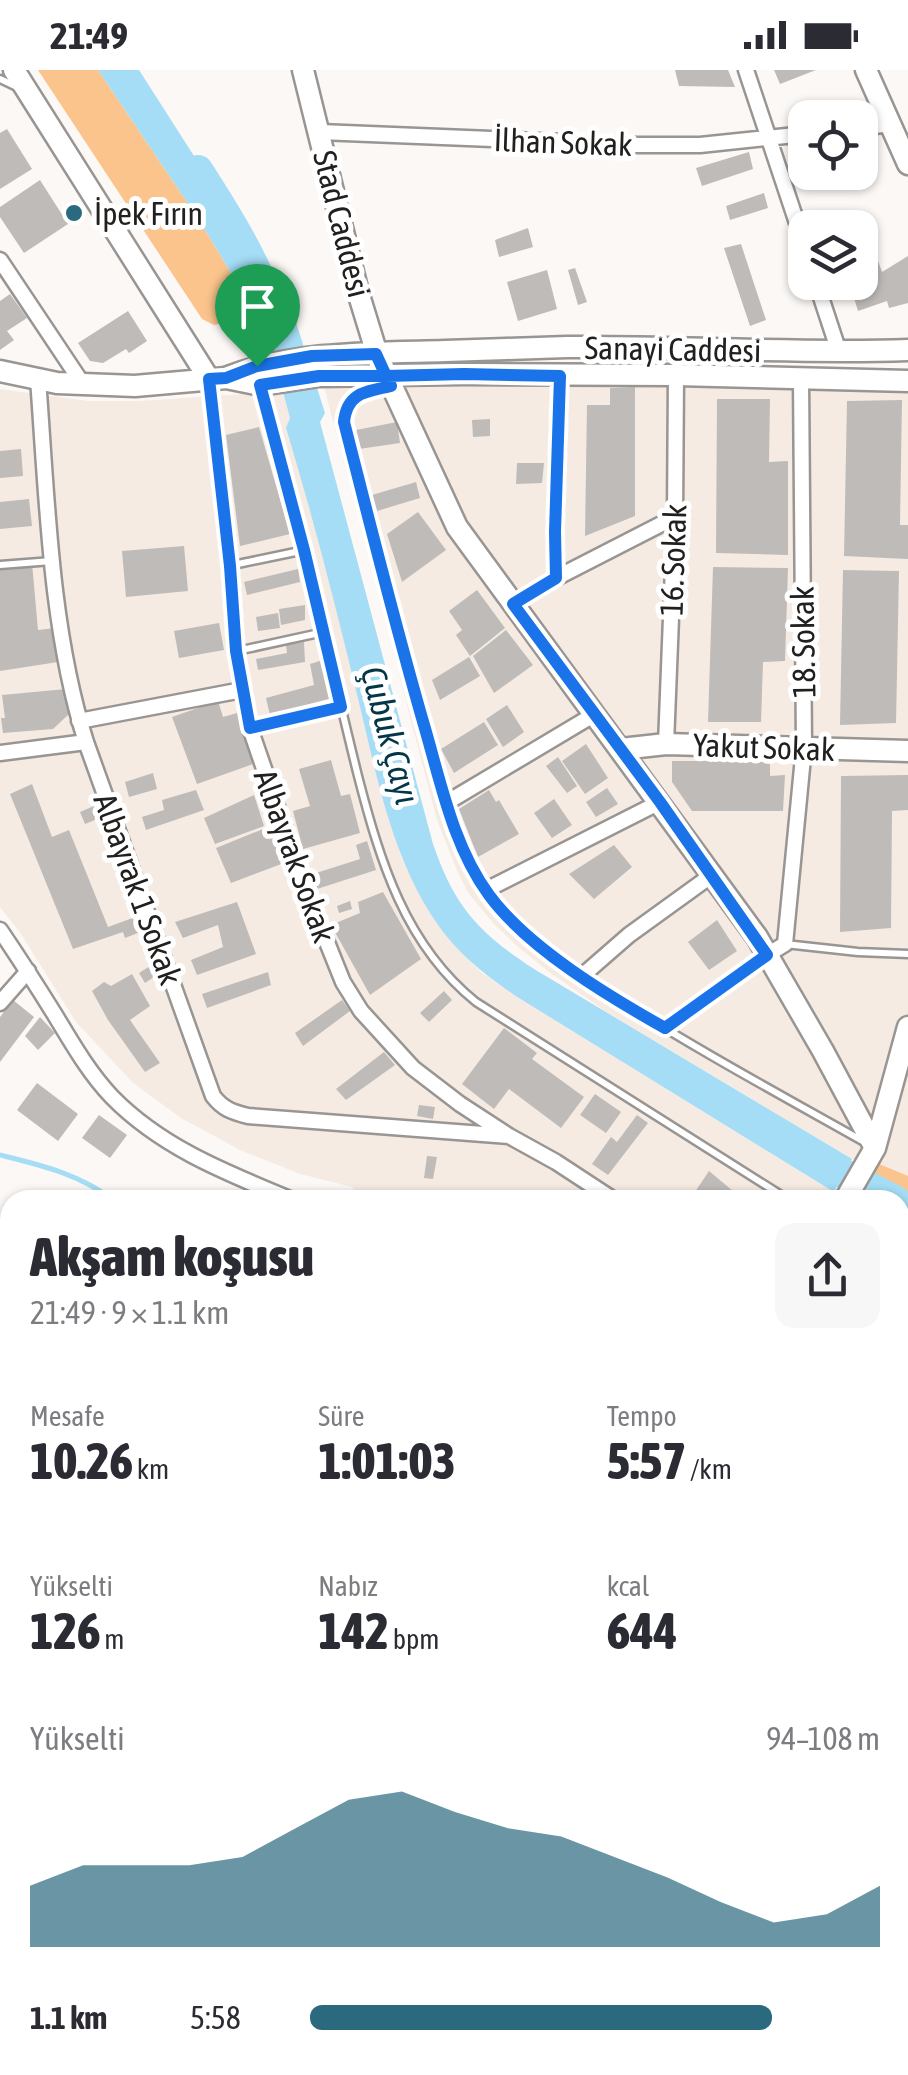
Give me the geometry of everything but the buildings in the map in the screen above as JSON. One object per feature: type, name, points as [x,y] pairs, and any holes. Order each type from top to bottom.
[{"type":"street","points":[[14,70],[218,378]]},
{"type":"street","name":"Stad Caddesi","points":[[304,70],[376,354],[457,526],[712,874],[776,949],[875,1149]]},
{"type":"street","points":[[746,70],[793,210]]},
{"type":"street","points":[[866,70],[908,164]]},
{"type":"street","points":[[878,126],[890,124]]},
{"type":"street","name":"İlhan Sokak","points":[[320,132],[637,145],[700,145],[788,136]]},
{"type":"street","points":[[0,260],[84,386]]},
{"type":"street","points":[[822,300],[839,352]]},
{"type":"street","name":"Sanayi Caddesi","points":[[0,371],[84,386],[135,386],[259,376],[376,354],[568,347],[908,350]]},
{"type":"street","name":"Sanayi Caddesi","points":[[315,366],[388,381],[464,374],[908,381]]},
{"type":"street","name":"16. Sokak","points":[[666,744],[676,375]]},
{"type":"street","points":[[556,578],[560,376]]},
{"type":"street","name":"Albayrak Sokak","points":[[218,378],[236,651],[250,728],[304,885],[351,997],[413,1068],[460,1104],[599,1190]]},
{"type":"street","name":"Albayrak 1 Sokak","points":[[38,379],[53,560],[69,684],[79,722],[206,1079],[220,1105],[232,1112],[271,1119],[509,1136]]},
{"type":"street","name":"18. Sokak","points":[[776,949],[804,748],[802,379]]},
{"type":"street","points":[[513,604],[675,518]]},
{"type":"street","points":[[79,722],[242,690]]},
{"type":"street","points":[[446,802],[596,714]]},
{"type":"street","points":[[0,752],[86,742]]},
{"type":"street","name":"Yakut Sokak","points":[[621,749],[666,744],[908,752]]},
{"type":"street","points":[[486,890],[660,802]]},
{"type":"street","points":[[582,976],[629,935],[712,874]]},
{"type":"street","points":[[0,930],[110,1096],[187,1153],[268,1190]]},
{"type":"street","points":[[0,1003],[28,971]]},
{"type":"street","points":[[851,1190],[875,1149],[908,1027]]},
{"type":"lane","points":[[0,79],[28,92]]},
{"type":"lane","points":[[259,376],[368,817],[394,892],[420,940],[456,986],[491,1012],[773,1190]]},
{"type":"lane","points":[[388,381],[354,398],[346,408],[344,422],[446,802],[460,841],[486,890],[514,924],[582,976],[875,1149]]},
{"type":"lane","points":[[230,566],[304,550]]},
{"type":"lane","points":[[0,565],[53,560]]},
{"type":"lane","points":[[236,651],[324,632]]},
{"type":"lane","points":[[250,728],[341,707]]},
{"type":"lane","points":[[665,1028],[776,949],[908,954]]},
{"type":"shaded area","points":[[38,70],[98,70],[199,220],[252,317],[214,325],[202,319]]},
{"type":"shaded area","points":[[322,379],[702,384],[908,392],[908,1185],[852,1159],[608,1013],[517,946],[469,894],[437,820]]},
{"type":"shaded area","points":[[0,389],[88,401],[283,391],[290,418],[286,429],[401,856],[436,922],[482,973],[514,995],[831,1190],[354,1190],[300,1174],[240,1150],[181,1118],[133,1083],[76,1022],[0,907]]},
{"type":"shaded area","points":[[879,1164],[908,1176],[908,1190],[865,1190]]},
{"type":"water","points":[[98,70],[139,70],[194,156],[251,266],[293,313],[325,413],[320,422],[433,844],[460,902],[484,931],[534,969],[852,1159],[835,1190],[514,995],[472,962],[436,922],[406,867],[385,808],[286,428],[290,418],[269,339],[252,317],[199,220]]},
{"type":"waterway","name":"Çubuk Çayı","points":[[198,170],[252,261],[276,319]]},
{"type":"waterway","points":[[0,1155],[45,1167],[98,1190]]},
{"type":"waterway","name":"Çubuk Çayı","points":[[829,1166],[876,1190]]},
{"type":"place","name":"İpek Fırın","points":[[74,213]]},
{"type":"route","points":[[257,366],[226,378],[209,379],[236,651],[250,728],[341,707],[260,385],[319,376],[386,376],[391,386],[354,398],[346,408],[344,422],[446,802],[460,841],[491,898],[530,938],[665,1028],[767,955],[660,802],[513,604],[556,578],[560,376],[386,376],[376,354],[312,356],[257,366]]}]
